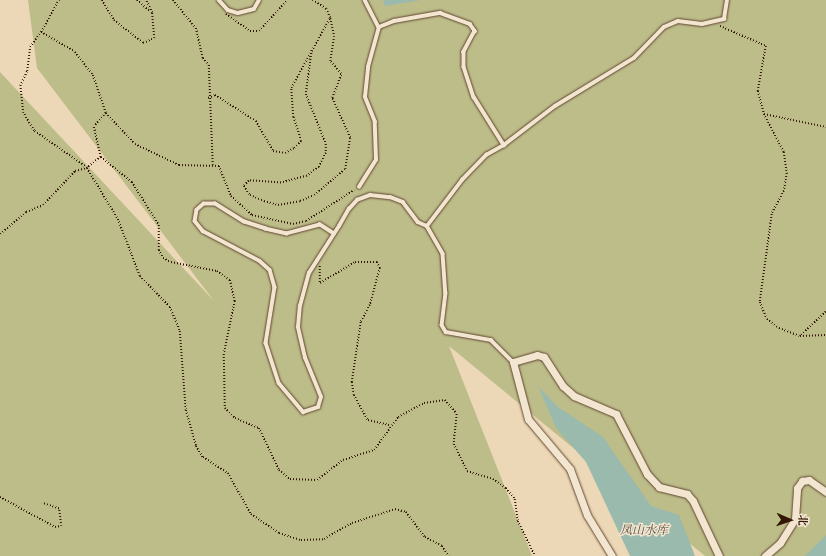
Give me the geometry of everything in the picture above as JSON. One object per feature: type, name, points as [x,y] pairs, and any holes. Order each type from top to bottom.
[{"type":"street","points":[[612,556],[587,514],[570,469],[528,419],[513,362],[537,354],[544,358],[574,396],[616,414],[647,474],[659,487],[687,494],[693,501],[718,556]]},
{"type":"street","points":[[765,556],[780,543],[795,519],[797,488],[802,482],[809,480],[826,492]]},
{"type":"lane","points":[[219,0],[224,5],[238,13],[254,9],[259,0]]},
{"type":"lane","points":[[359,187],[376,160],[375,122],[365,97],[368,68],[379,27],[365,0]]},
{"type":"lane","points":[[427,226],[462,180],[486,155],[504,144],[555,106],[634,58],[664,27],[678,21],[716,23],[724,18],[727,0]]},
{"type":"lane","points":[[379,27],[394,21],[440,13],[470,24],[475,31],[464,52],[464,67],[474,97],[504,144]]},
{"type":"lane","points":[[334,234],[320,225],[288,234],[266,229],[244,222],[215,204],[204,204],[197,210],[195,221],[203,231],[260,260],[270,270],[275,287],[266,343],[279,383],[303,412],[318,407],[321,397],[305,358],[298,327],[300,306],[309,273],[357,200],[370,195],[403,202],[418,222],[427,226],[443,254],[444,328],[459,335],[491,340],[513,362]]},
{"type":"path","points":[[59,0],[41,32],[30,47],[27,71],[20,86],[23,113],[34,131],[87,168],[118,220],[140,276],[170,307],[180,331],[186,410],[196,446],[203,457],[228,473],[251,514],[279,532],[301,540],[324,539],[352,523],[396,509],[406,512],[425,537],[442,546],[449,556]]},
{"type":"path","points":[[102,0],[114,20],[143,43],[154,38],[152,13],[146,0]]},
{"type":"path","points":[[137,0],[152,13]]},
{"type":"path","points":[[173,0],[196,28],[203,58],[209,65],[208,98],[213,126],[213,166]]},
{"type":"path","points":[[224,5],[227,17],[250,32],[258,31],[287,0]]},
{"type":"path","points":[[312,0],[326,9],[330,18],[334,37],[330,61],[341,74],[332,98],[350,138],[345,169],[314,195],[300,202],[278,205],[250,195],[244,186],[249,181],[281,183],[307,176],[319,167],[326,154],[326,144],[306,94],[312,50]]},
{"type":"path","points":[[208,98],[215,95],[234,105],[256,121],[264,134],[267,147],[285,154],[301,141],[293,117],[292,88],[330,18]]},
{"type":"path","points":[[716,23],[766,46],[758,91],[764,114],[784,152],[787,173],[784,191],[772,214],[760,302],[767,319],[779,328],[800,336],[826,335]]},
{"type":"path","points":[[41,32],[60,41],[85,64],[106,113],[135,144],[166,161],[197,167],[219,166],[231,196],[240,207],[275,222],[306,221],[359,187]]},
{"type":"path","points":[[0,234],[26,212],[43,205],[76,171],[87,168],[101,157],[94,127],[106,113]]},
{"type":"path","points":[[764,114],[826,127]]},
{"type":"path","points":[[320,256],[320,283],[355,262],[377,262],[380,268],[370,305],[361,322],[352,382],[354,395],[364,407],[368,420],[390,425]]},
{"type":"path","points":[[800,336],[826,312]]},
{"type":"path","points":[[0,497],[55,527],[61,526],[59,509],[42,504]]},
{"type":"green space","points":[[28,0],[826,0],[826,556],[705,556],[449,346],[532,556],[0,556],[0,72],[214,301],[37,68]]},
{"type":"water","points":[[383,0],[421,0],[385,6]]},
{"type":"water","name":"凤山水库","points":[[538,386],[558,407],[603,437],[651,506],[679,515],[695,556],[630,556],[586,462],[556,428]]},
{"type":"water","points":[[826,535],[826,556],[805,556]]}]
